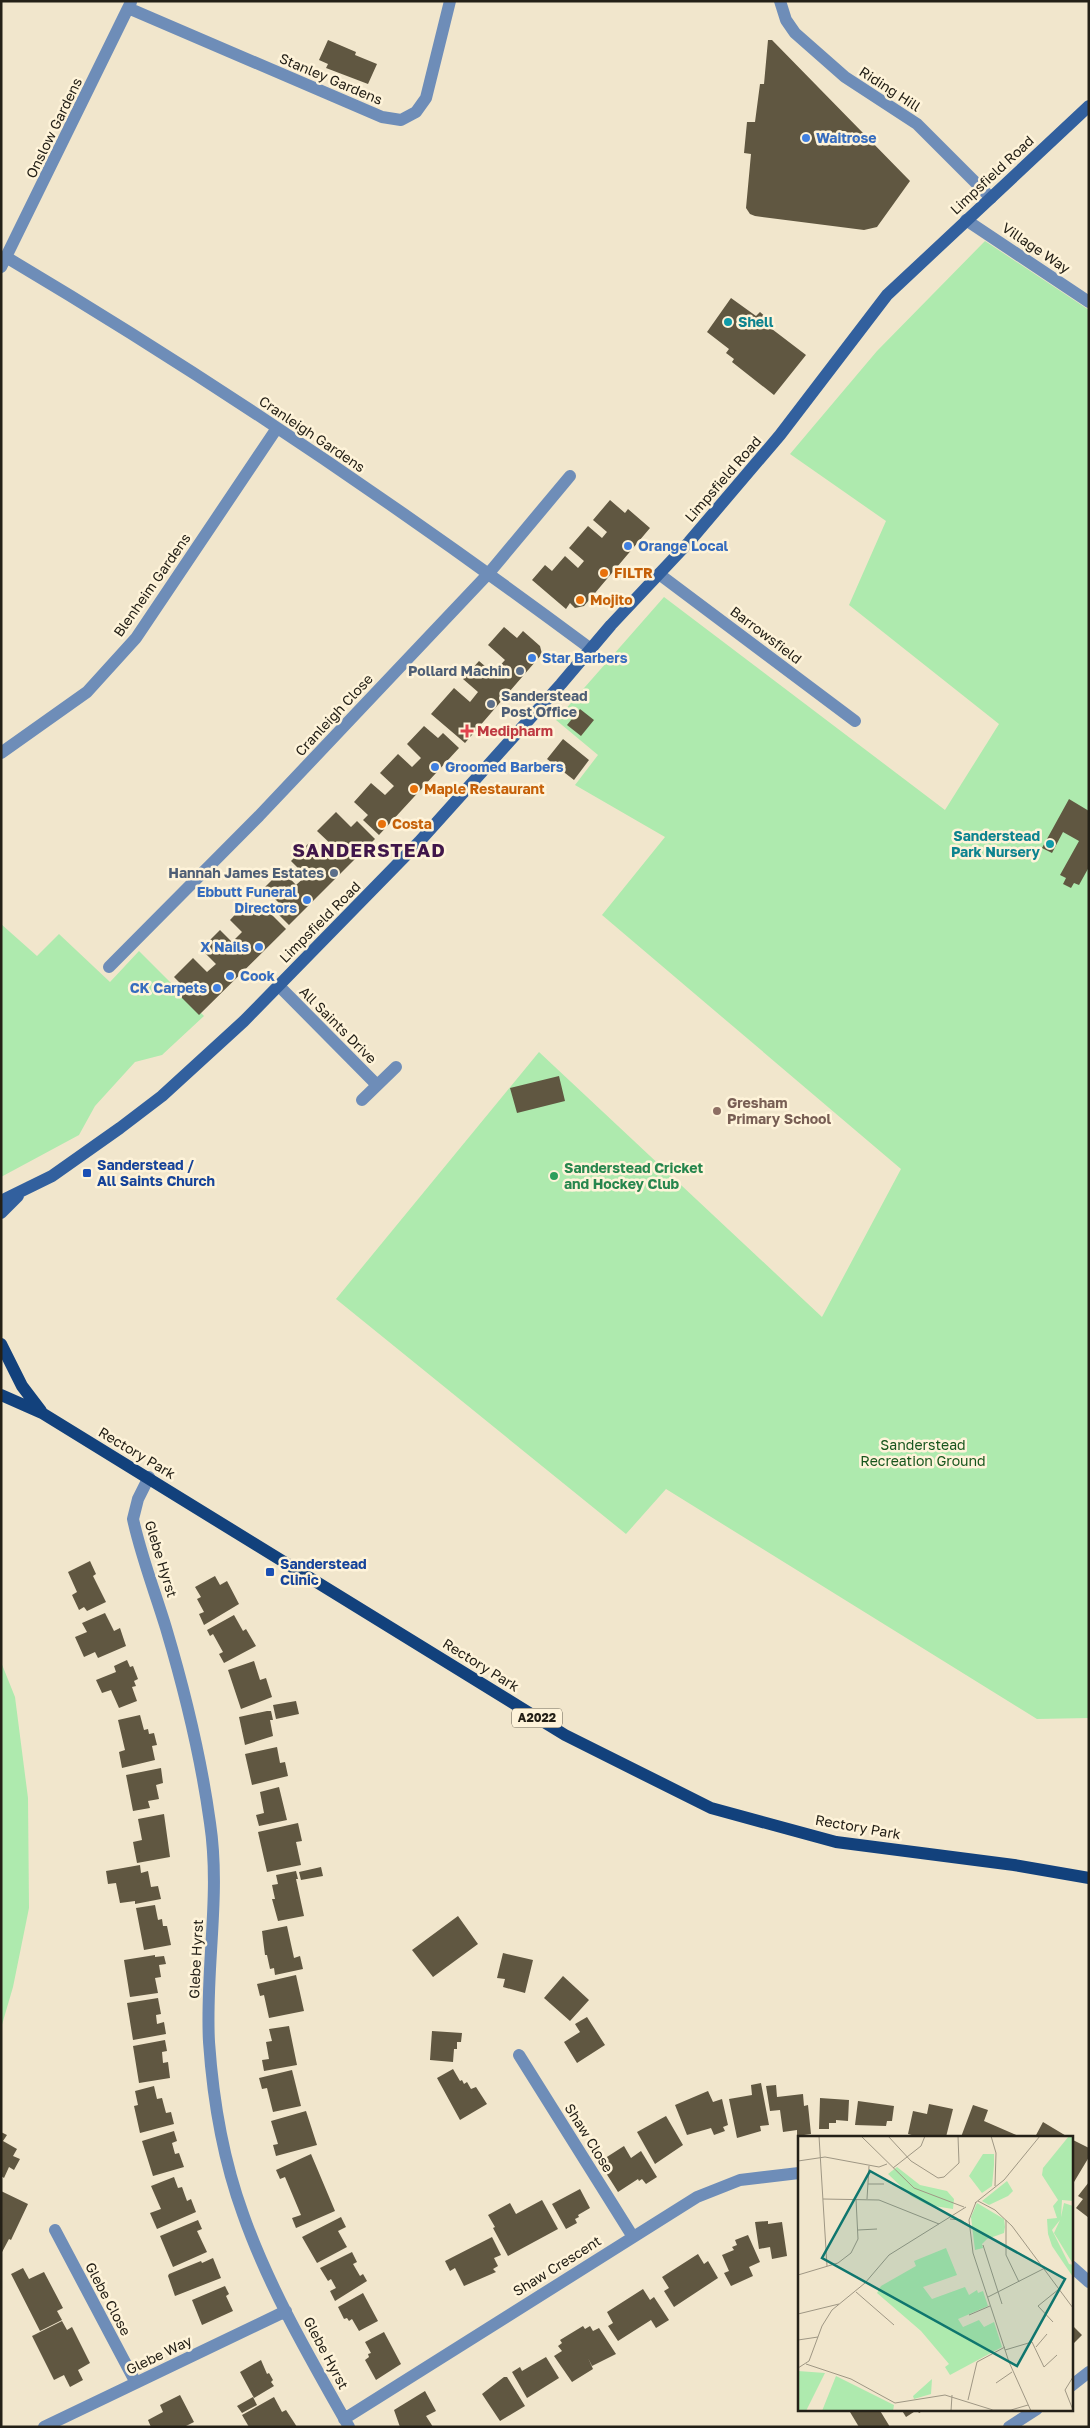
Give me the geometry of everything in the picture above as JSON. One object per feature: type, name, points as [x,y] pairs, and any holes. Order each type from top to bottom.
[{"type":"main road","name":"Limpsfield Road","points":[[1,1201],[52,1176],[162,1096],[215,1048],[278,985],[419,842],[591,649],[610,625],[659,574],[780,435],[887,295],[1089,106]]},
{"type":"main road","name":"Limpsfield Road","points":[[1,1213],[23,1190]]},
{"type":"main road","name":"Rectory Park","points":[[1,1344],[22,1386],[42,1413]]},
{"type":"main road","name":"Rectory Park","points":[[1,1395],[42,1413],[565,1735],[711,1808],[836,1842],[1014,1864],[1089,1878]]},
{"type":"street","name":"Stanley Gardens","points":[[130,5],[382,117],[401,120],[416,112],[426,98],[450,1]]},
{"type":"street","name":"Riding Hill","points":[[780,1],[786,20],[795,33],[845,77],[917,124],[991,198]]},
{"type":"street","name":"Onslow Gardens","points":[[4,262],[130,5]]},
{"type":"street","name":"Village Way","points":[[966,220],[1089,302]]},
{"type":"street","name":"Cranleigh Gardens","points":[[4,262],[122,326],[277,428],[489,573],[591,649]]},
{"type":"street","name":"Blenheim Gardens","points":[[1,753],[87,692],[136,638],[277,428]]},
{"type":"street","name":"Cranleigh Close","points":[[109,967],[259,816],[489,573],[570,476]]},
{"type":"street","name":"Barrowsfield","points":[[659,574],[854,721]]},
{"type":"street","name":"All Saints Drive","points":[[278,985],[377,1085]]},
{"type":"street","name":"All Saints Drive","points":[[362,1100],[396,1068]]},
{"type":"street","name":"Glebe Hyrst","points":[[149,1478],[138,1499],[133,1519],[179,1676],[200,1766],[213,1846],[209,2040],[219,2121],[230,2171],[243,2213],[259,2254],[286,2311],[347,2423]]},
{"type":"street","name":"Shaw Close","points":[[519,2056],[633,2237]]},
{"type":"street","name":"Shaw Crescent","points":[[347,2423],[633,2237],[718,2187],[745,2179],[798,2173]]},
{"type":"street","name":"Glebe Close","points":[[55,2230],[136,2383]]},
{"type":"street","points":[[1072,2267],[1089,2282]]},
{"type":"street","name":"Glebe Way","points":[[44,2427],[286,2311]]},
{"type":"street","points":[[1072,2385],[1089,2372]]},
{"type":"street","points":[[1009,2427],[1035,2410]]},
{"type":"green space","name":"Sanderstead Recreation Ground","points":[[985,241],[1089,310],[1089,1718],[1037,1719],[666,1489],[626,1534],[336,1299],[539,1052],[822,1317],[901,1169],[602,915],[665,837],[575,785],[598,755],[556,720],[664,597],[945,810],[999,724],[849,605],[886,521],[790,454],[877,351]]},
{"type":"green space","points":[[1,924],[37,956],[59,934],[110,982],[139,951],[204,1016],[162,1055],[135,1062],[95,1106],[79,1135],[1,1177]]},
{"type":"green space","points":[[1,1662],[15,1697],[28,1798],[29,1908],[13,1987],[1,2028]]},
{"type":"building","points":[[328,40],[356,52],[355,55],[377,64],[368,84],[326,68],[328,64],[319,60]]},
{"type":"building","name":"Waitrose","points":[[768,40],[772,40],[910,181],[877,227],[864,230],[755,216],[750,214],[746,208],[751,154],[744,153],[747,122],[755,122],[760,84],[764,84]]},
{"type":"building","points":[[731,298],[756,316],[760,312],[769,320],[766,324],[768,326],[806,355],[774,395],[732,362],[734,359],[726,353],[729,349],[707,332]]},
{"type":"building","points":[[610,500],[625,513],[628,509],[650,528],[584,606],[575,608],[570,603],[566,609],[532,580],[545,565],[552,571],[565,556],[578,568],[584,561],[569,548],[588,526],[602,538],[607,532],[593,520]]},
{"type":"building","points":[[504,627],[517,638],[523,631],[540,646],[542,654],[465,743],[431,714],[454,688],[470,702],[478,692],[463,679],[479,661],[493,673],[505,660],[488,645]]},
{"type":"building","points":[[580,709],[594,720],[581,736],[567,725]]},
{"type":"building","points":[[424,726],[438,738],[443,733],[459,748],[379,835],[363,820],[368,815],[354,802],[371,783],[385,795],[394,786],[380,773],[398,754],[412,767],[421,758],[407,744]]},
{"type":"building","points":[[563,739],[589,760],[574,780],[547,759]]},
{"type":"building","name":"Sanderstead Park Nursery","points":[[1069,799],[1089,811],[1089,867],[1079,885],[1074,883],[1071,888],[1063,884],[1066,878],[1060,875],[1079,841],[1063,832],[1052,853],[1042,848]]},
{"type":"building","points":[[336,812],[351,827],[357,821],[375,839],[289,925],[274,910],[280,904],[264,888],[282,870],[296,885],[306,876],[291,861],[309,843],[323,857],[334,847],[317,831]]},
{"type":"building","points":[[246,903],[259,916],[266,909],[286,929],[199,1015],[180,996],[187,990],[174,977],[193,958],[207,972],[216,964],[201,949],[220,930],[232,942],[242,932],[230,920]]},
{"type":"building","points":[[559,1076],[565,1101],[517,1113],[510,1088]]},
{"type":"building","points":[[90,1561],[96,1574],[93,1576],[106,1602],[87,1611],[84,1607],[79,1610],[72,1595],[77,1592],[68,1572]]},
{"type":"building","points":[[215,1576],[220,1585],[227,1581],[239,1604],[204,1625],[199,1614],[204,1612],[197,1599],[201,1597],[195,1587]]},
{"type":"building","points":[[105,1613],[114,1631],[120,1628],[126,1646],[98,1658],[95,1652],[84,1657],[75,1637],[87,1632],[82,1623]]},
{"type":"building","points":[[234,1615],[243,1631],[246,1629],[256,1646],[224,1663],[219,1654],[223,1652],[213,1634],[210,1636],[207,1630]]},
{"type":"building","points":[[127,1660],[130,1667],[133,1666],[138,1679],[134,1681],[136,1686],[132,1687],[137,1701],[119,1708],[111,1690],[102,1693],[96,1680],[116,1672],[114,1666]]},
{"type":"building","points":[[254,1661],[260,1680],[266,1678],[272,1697],[241,1709],[228,1670]]},
{"type":"building","points":[[296,1701],[299,1714],[276,1719],[273,1705]]},
{"type":"building","points":[[271,1711],[273,1720],[270,1720],[273,1736],[245,1745],[239,1717]]},
{"type":"building","points":[[140,1715],[144,1730],[148,1729],[149,1734],[154,1733],[157,1745],[152,1746],[155,1760],[122,1768],[119,1752],[125,1750],[118,1720]]},
{"type":"building","points":[[277,1747],[280,1763],[285,1762],[288,1776],[252,1785],[245,1754]]},
{"type":"building","points":[[161,1768],[163,1783],[156,1785],[159,1799],[148,1801],[150,1808],[133,1811],[126,1775]]},
{"type":"building","points":[[279,1787],[287,1820],[259,1826],[256,1815],[264,1813],[260,1792]]},
{"type":"building","points":[[164,1814],[170,1857],[137,1863],[133,1842],[142,1840],[138,1819]]},
{"type":"building","points":[[298,1823],[302,1841],[296,1842],[301,1865],[267,1872],[258,1832]]},
{"type":"building","points":[[140,1865],[141,1873],[148,1871],[151,1887],[158,1886],[161,1899],[135,1904],[135,1901],[120,1903],[116,1883],[108,1884],[106,1871]]},
{"type":"building","points":[[321,1867],[323,1876],[301,1880],[299,1872]]},
{"type":"building","points":[[296,1871],[304,1916],[278,1921],[272,1899],[275,1899],[272,1885],[278,1884],[276,1875]]},
{"type":"building","points":[[155,1905],[158,1920],[162,1919],[163,1926],[167,1926],[171,1945],[144,1950],[136,1908]]},
{"type":"building","points":[[458,1916],[478,1944],[433,1977],[412,1950]]},
{"type":"building","points":[[287,1926],[294,1958],[300,1956],[303,1969],[275,1975],[274,1968],[270,1969],[267,1955],[265,1955],[262,1931]]},
{"type":"building","points":[[503,1953],[533,1960],[525,1993],[503,1987],[505,1979],[497,1978]]},
{"type":"building","points":[[155,1955],[155,1957],[164,1956],[166,1964],[159,1965],[161,1977],[155,1978],[158,1993],[130,1997],[124,1960]]},
{"type":"building","points":[[296,1975],[304,2011],[269,2018],[264,1995],[260,1996],[257,1984]]},
{"type":"building","points":[[563,1976],[589,2000],[570,2021],[544,1998]]},
{"type":"building","points":[[158,1998],[161,2014],[156,2015],[157,2024],[164,2022],[166,2034],[133,2040],[127,2003]]},
{"type":"building","points":[[587,2017],[605,2045],[577,2063],[564,2042],[580,2032],[575,2024]]},
{"type":"building","points":[[289,2026],[297,2065],[264,2071],[262,2060],[269,2059],[266,2042],[272,2041],[269,2029]]},
{"type":"building","points":[[432,2031],[462,2033],[461,2042],[457,2042],[457,2049],[454,2049],[453,2062],[430,2060]]},
{"type":"building","points":[[165,2040],[167,2051],[162,2052],[163,2063],[168,2062],[170,2078],[139,2083],[133,2046]]},
{"type":"building","points":[[453,2069],[460,2081],[462,2080],[464,2084],[467,2082],[471,2089],[476,2087],[487,2104],[460,2120],[437,2078]]},
{"type":"building","points":[[292,2070],[301,2106],[273,2112],[267,2088],[262,2089],[259,2078]]},
{"type":"building","points":[[761,2083],[769,2125],[760,2126],[761,2131],[737,2138],[729,2099],[752,2095],[751,2085]]},
{"type":"building","points":[[776,2085],[777,2097],[803,2094],[804,2106],[808,2105],[811,2134],[797,2136],[797,2130],[783,2132],[780,2110],[770,2111],[766,2086]]},
{"type":"building","points":[[154,2086],[157,2099],[162,2098],[166,2113],[171,2112],[174,2124],[140,2133],[134,2106],[138,2105],[135,2091]]},
{"type":"building","points":[[708,2091],[713,2102],[722,2099],[728,2125],[723,2127],[725,2131],[714,2135],[711,2128],[687,2135],[675,2105]]},
{"type":"building","points":[[820,2098],[849,2100],[848,2121],[836,2120],[836,2123],[829,2123],[829,2129],[819,2129]]},
{"type":"building","points":[[858,2101],[894,2106],[892,2121],[887,2121],[886,2126],[855,2125]]},
{"type":"building","points":[[929,2104],[953,2109],[946,2136],[915,2136],[908,2134],[913,2111],[927,2114]]},
{"type":"building","points":[[973,2105],[988,2110],[984,2121],[1019,2136],[961,2136]]},
{"type":"building","points":[[306,2111],[317,2145],[276,2156],[273,2145],[278,2144],[271,2121]]},
{"type":"building","points":[[666,2116],[683,2145],[655,2164],[637,2132]]},
{"type":"building","points":[[1043,2122],[1066,2136],[1036,2136]]},
{"type":"building","points":[[174,2131],[177,2141],[172,2143],[175,2154],[179,2153],[184,2167],[153,2176],[142,2141]]},
{"type":"building","points":[[1,2132],[7,2135],[3,2141],[17,2149],[13,2156],[20,2159],[14,2170],[9,2167],[4,2178],[1,2176]]},
{"type":"building","points":[[1072,2140],[1089,2148],[1089,2157],[1072,2185]]},
{"type":"building","points":[[624,2146],[631,2158],[641,2151],[657,2177],[646,2184],[642,2179],[639,2181],[638,2179],[618,2192],[599,2162]]},
{"type":"building","points":[[311,2154],[335,2211],[296,2228],[292,2218],[301,2215],[285,2177],[280,2179],[276,2170]]},
{"type":"building","points":[[174,2177],[178,2188],[182,2187],[187,2201],[191,2199],[196,2212],[157,2229],[150,2213],[161,2209],[151,2186]]},
{"type":"building","points":[[1089,2182],[1089,2218],[1076,2208],[1083,2199],[1078,2196]]},
{"type":"building","points":[[580,2189],[590,2208],[578,2215],[579,2217],[575,2219],[577,2223],[566,2229],[552,2204]]},
{"type":"building","points":[[1,2191],[28,2204],[11,2240],[9,2239],[1,2254]]},
{"type":"building","points":[[542,2200],[558,2229],[508,2256],[488,2215],[510,2203],[516,2214]]},
{"type":"building","points":[[341,2217],[346,2227],[338,2231],[347,2247],[317,2263],[302,2237]]},
{"type":"building","points":[[198,2220],[202,2229],[197,2231],[207,2252],[173,2267],[160,2236]]},
{"type":"building","points":[[768,2221],[768,2224],[782,2222],[787,2256],[772,2259],[770,2247],[759,2249],[755,2222]]},
{"type":"building","points":[[748,2235],[760,2262],[749,2267],[753,2276],[731,2286],[724,2273],[729,2271],[722,2255],[734,2250],[732,2247],[737,2245],[735,2240]]},
{"type":"building","points":[[492,2237],[501,2255],[494,2258],[498,2266],[493,2269],[496,2272],[464,2286],[455,2268],[450,2271],[445,2261]]},
{"type":"building","points":[[352,2252],[357,2262],[353,2264],[360,2276],[363,2274],[367,2281],[335,2301],[330,2291],[336,2288],[331,2279],[328,2281],[320,2268]]},
{"type":"building","points":[[698,2254],[704,2264],[708,2261],[718,2278],[674,2307],[664,2291],[669,2288],[662,2277]]},
{"type":"building","points":[[213,2258],[221,2278],[175,2296],[169,2274]]},
{"type":"building","points":[[23,2268],[29,2279],[44,2272],[63,2308],[57,2311],[62,2320],[40,2331],[11,2274]]},
{"type":"building","points":[[225,2286],[229,2294],[226,2296],[233,2311],[202,2325],[192,2300]]},
{"type":"building","points":[[643,2289],[650,2300],[654,2297],[669,2320],[656,2328],[651,2320],[618,2341],[608,2326],[613,2323],[607,2312]]},
{"type":"building","points":[[363,2293],[378,2321],[359,2331],[352,2319],[349,2321],[347,2318],[344,2319],[338,2307]]},
{"type":"building","points":[[62,2321],[67,2330],[72,2327],[90,2363],[78,2370],[83,2380],[70,2387],[64,2375],[54,2380],[32,2336]]},
{"type":"building","points":[[583,2326],[585,2329],[590,2326],[593,2331],[599,2328],[616,2354],[592,2366],[588,2358],[593,2369],[572,2382],[554,2356],[562,2351],[558,2346],[562,2343],[560,2340]]},
{"type":"building","points":[[1072,2327],[1082,2335],[1072,2345]]},
{"type":"building","points":[[384,2332],[401,2364],[376,2380],[365,2360],[369,2357],[368,2354],[371,2353],[365,2342]]},
{"type":"building","points":[[546,2357],[559,2378],[527,2398],[512,2372],[520,2367],[522,2371]]},
{"type":"building","points":[[261,2360],[267,2374],[269,2373],[273,2380],[271,2382],[274,2386],[254,2398],[240,2372]]},
{"type":"building","points":[[504,2377],[507,2377],[525,2406],[500,2421],[482,2394]]},
{"type":"building","points":[[425,2391],[436,2411],[426,2416],[433,2427],[400,2427],[394,2410]]},
{"type":"building","points":[[180,2395],[194,2422],[184,2427],[151,2427],[148,2420],[163,2412],[160,2405]]},
{"type":"building","points":[[253,2397],[257,2405],[242,2413],[237,2406]]},
{"type":"building","points":[[274,2397],[282,2412],[286,2410],[297,2427],[249,2427],[242,2415]]},
{"type":"building","points":[[853,2410],[880,2410],[890,2427],[859,2427],[850,2412]]},
{"type":"building","points":[[902,2410],[917,2410],[906,2417]]},
{"type":"place","name":"Waitrose","points":[[806,138]]},
{"type":"place","name":"Shell","points":[[728,322]]},
{"type":"place","name":"Orange Local","points":[[628,546]]},
{"type":"place","name":"FILTR","points":[[604,573]]},
{"type":"place","name":"Mojito","points":[[580,600]]},
{"type":"place","name":"Star Barbers","points":[[532,658]]},
{"type":"place","name":"Pollard Machin","points":[[520,671]]},
{"type":"place","name":"Sanderstead Post Office","points":[[491,704]]},
{"type":"place","name":"Medipharm","points":[[467,731]]},
{"type":"place","name":"Groomed Barbers","points":[[435,767]]},
{"type":"place","name":"Maple Restaurant","points":[[414,789]]},
{"type":"place","name":"Costa","points":[[382,824]]},
{"type":"place","name":"Sanderstead Park Nursery","points":[[1050,844]]},
{"type":"place","name":"Hannah James Estates","points":[[334,873]]},
{"type":"place","name":"Ebbutt Funeral Directors","points":[[307,900]]},
{"type":"place","name":"X Nails","points":[[259,947]]},
{"type":"place","name":"Cook","points":[[230,976]]},
{"type":"place","name":"CK Carpets","points":[[217,988]]},
{"type":"place","name":"Gresham Primary School","points":[[717,1111]]},
{"type":"place","name":"Sanderstead / All Saints Church","points":[[87,1173]]},
{"type":"place","name":"Sanderstead Cricket and Hockey Club","points":[[554,1176]]},
{"type":"place","name":"Sanderstead Clinic","points":[[270,1572]]},
{"type":"district","name":"SANDERSTEAD","points":[[369,850]]}]
